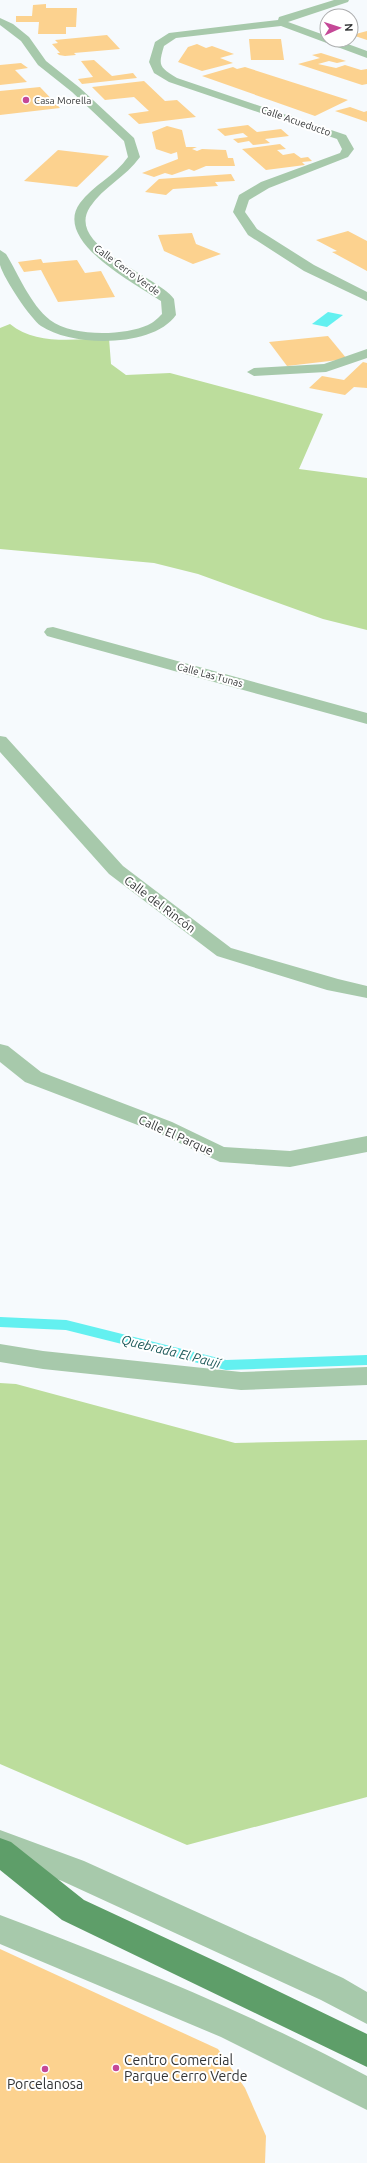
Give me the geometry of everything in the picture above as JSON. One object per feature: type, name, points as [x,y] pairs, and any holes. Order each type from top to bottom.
[{"type":"main road","points":[[0,1852],[73,1910],[217,1977],[367,2051]]},
{"type":"street","points":[[283,21],[344,0]]},
{"type":"street","points":[[283,21],[296,5]]},
{"type":"street","name":"Calle Cerro Verde","points":[[0,21],[9,26],[25,39],[42,63],[76,90],[130,140],[134,157],[127,169],[95,193],[83,206],[79,225],[85,238],[101,253],[168,299],[169,315],[154,328],[127,335],[98,337],[67,333],[46,323],[32,309],[0,254]]},
{"type":"street","points":[[283,21],[367,55]]},
{"type":"street","name":"Calle Acueducto","points":[[283,21],[173,35],[159,44],[154,62],[158,71],[173,80],[342,137],[348,149],[344,155],[265,185],[243,198],[239,212],[252,232],[309,268],[367,298]]},
{"type":"street","points":[[254,372],[326,368],[367,353]]},
{"type":"street","name":"Calle Las Tunas","points":[[53,632],[367,719]]},
{"type":"street","name":"Calle del Rincón","points":[[0,741],[116,870],[224,952],[334,985],[367,992]]},
{"type":"street","name":"Calle El Parque","points":[[0,1051],[34,1077],[164,1128],[220,1154],[290,1159],[367,1144]]},
{"type":"street","points":[[0,1353],[43,1360],[241,1381],[367,1376]]},
{"type":"street","points":[[0,1844],[87,1877],[332,1990],[367,2009]]},
{"type":"street","points":[[0,1929],[216,2017],[274,2044],[367,2094]]},
{"type":"green space","points":[[10,324],[32,336],[57,340],[109,338],[111,364],[126,375],[170,373],[323,414],[299,469],[367,478],[367,630],[323,619],[198,574],[154,563],[0,549],[0,328]]},
{"type":"green space","points":[[0,1383],[16,1384],[235,1443],[367,1440],[367,1797],[187,1845],[0,1764]]},
{"type":"water","points":[[328,312],[343,315],[327,327],[312,324]]},
{"type":"building","points":[[46,4],[46,8],[77,8],[76,27],[66,27],[66,34],[38,34],[39,22],[16,22],[16,16],[32,16],[33,5]]},
{"type":"building","points":[[367,31],[367,40],[359,37],[359,33]]},
{"type":"building","points":[[107,35],[120,49],[74,53],[76,55],[65,56],[59,55],[57,53],[60,53],[52,44],[58,43],[55,40]]},
{"type":"building","points":[[249,39],[281,39],[284,60],[251,60]]},
{"type":"building","points":[[197,44],[206,48],[212,46],[234,54],[220,58],[233,63],[202,71],[178,62],[188,47]]},
{"type":"building","points":[[321,53],[346,61],[337,63],[329,61],[318,64],[336,68],[345,65],[361,70],[367,69],[367,84],[362,85],[298,64],[320,58],[312,55]]},
{"type":"building","points":[[94,60],[112,76],[133,73],[137,78],[82,84],[78,79],[93,77],[81,61]]},
{"type":"building","points":[[21,63],[28,68],[15,70],[27,82],[0,85],[0,65]]},
{"type":"building","points":[[233,67],[237,69],[245,67],[348,100],[315,116],[202,76]]},
{"type":"building","points":[[144,81],[165,101],[177,100],[196,117],[139,124],[128,114],[149,111],[134,97],[105,100],[92,87]]},
{"type":"building","name":"Casa Morella","points":[[40,87],[60,108],[0,115],[0,91]]},
{"type":"building","points":[[350,107],[364,112],[367,111],[367,122],[335,111]]},
{"type":"building","points":[[248,125],[257,132],[281,129],[289,136],[265,139],[270,143],[253,145],[249,141],[238,143],[233,139],[248,137],[243,133],[225,136],[217,129]]},
{"type":"building","points":[[167,126],[182,130],[186,147],[197,147],[192,149],[197,151],[202,149],[226,150],[228,158],[233,158],[235,166],[206,166],[194,171],[189,169],[172,175],[165,173],[154,177],[142,173],[178,159],[177,152],[171,154],[156,149],[152,132]]},
{"type":"building","points":[[280,144],[286,149],[277,150],[283,155],[294,153],[301,158],[308,157],[312,161],[302,162],[305,165],[266,170],[242,149]]},
{"type":"building","points":[[58,150],[109,156],[77,187],[24,181]]},
{"type":"building","points":[[231,174],[235,181],[215,182],[218,186],[173,189],[166,195],[145,192],[159,179]]},
{"type":"building","points":[[348,231],[367,241],[367,271],[332,252],[337,251],[316,240]]},
{"type":"building","points":[[192,233],[196,244],[221,254],[193,264],[164,251],[158,235]]},
{"type":"building","points":[[41,259],[43,263],[77,260],[85,273],[101,271],[115,297],[58,302],[41,270],[24,272],[18,262]]},
{"type":"building","points":[[328,336],[347,359],[287,366],[269,342]]},
{"type":"building","points":[[363,362],[367,363],[367,388],[354,387],[345,395],[309,388],[322,376],[344,380]]},
{"type":"building","name":"Centro Comercial Parque Cerro Verde","points":[[0,1949],[218,2049],[245,2088],[266,2136],[265,2163],[0,2163]]},
{"type":"waterway","name":"Quebrada El Paují","points":[[0,1322],[66,1325],[226,1365],[367,1360]]},
{"type":"place","name":"Casa Morella","points":[[26,100]]},
{"type":"place","name":"Centro Comercial Parque Cerro Verde","points":[[116,2068]]},
{"type":"place","name":"Porcelanosa","points":[[45,2069]]}]
